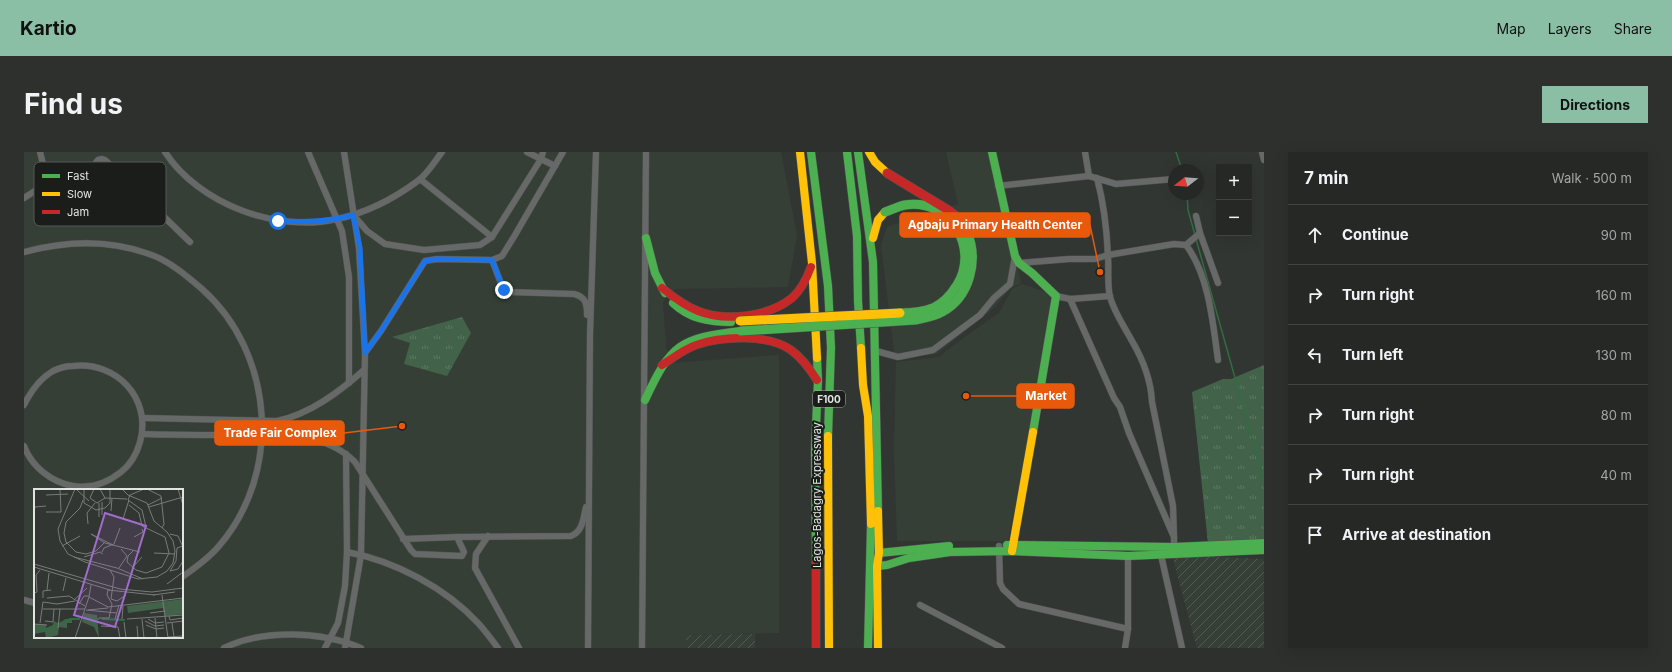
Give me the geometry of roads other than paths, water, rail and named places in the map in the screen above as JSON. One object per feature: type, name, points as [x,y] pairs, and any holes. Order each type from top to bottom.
[{"type":"main road","name":"Lagos-Badagry Expressway","points":[[800,152],[812,263],[818,381],[815,448],[816,648]]},
{"type":"main road","name":"Lagos-Badagry Expressway","points":[[811,152],[828,286],[831,348],[828,447],[829,648]]},
{"type":"main road","points":[[847,152],[857,236],[858,301],[863,385],[868,416],[870,537],[868,648]]},
{"type":"main road","points":[[858,152],[871,245],[876,351],[878,648]]},
{"type":"main road","points":[[646,238],[654,273],[662,288],[677,307],[693,317],[740,326],[915,320],[938,314],[953,303],[967,286],[973,262],[967,232],[958,219],[945,207],[887,173],[875,162],[869,152]]},
{"type":"main road","points":[[992,152],[998,186],[1017,260],[1056,296],[1012,548]]},
{"type":"main road","points":[[644,400],[662,365],[676,348],[693,339],[740,326],[927,310],[942,303],[955,290],[964,275],[966,252],[960,232],[942,213],[924,205],[908,204],[898,206],[885,212],[878,220],[871,245]]},
{"type":"main road","points":[[662,288],[682,304],[705,314],[728,316],[755,313],[776,307],[793,297],[803,284],[812,263]]},
{"type":"main road","points":[[662,365],[687,349],[703,343],[716,340],[754,338],[773,341],[792,349],[806,362],[818,381]]},
{"type":"main road","points":[[1161,551],[1174,547],[1264,543]]},
{"type":"main road","points":[[878,552],[951,546],[1055,549],[1123,553],[1264,550]]},
{"type":"main road","points":[[877,566],[887,565],[909,558],[933,553],[999,548]]},
{"type":"street","points":[[40,152],[42,162]]},
{"type":"street","points":[[165,152],[192,181],[218,200],[247,213],[278,221],[310,222],[336,220],[353,215],[372,208],[397,195],[420,179],[442,152]]},
{"type":"street","points":[[308,152],[342,231],[349,277],[349,383]]},
{"type":"street","points":[[344,152],[353,215],[360,248],[365,353],[361,555],[346,645]]},
{"type":"street","points":[[527,152],[555,166]]},
{"type":"street","points":[[353,215],[364,228],[385,244],[424,250],[480,244],[492,237],[541,159],[543,152]]},
{"type":"street","points":[[365,353],[381,331],[425,261],[437,259],[492,260],[502,256],[563,152]]},
{"type":"street","points":[[588,648],[590,334],[596,152]]},
{"type":"street","points":[[642,648],[646,152]]},
{"type":"street","points":[[1085,152],[1089,176]]},
{"type":"street","points":[[1262,152],[1264,160]]},
{"type":"street","points":[[96,162],[102,159],[107,162]]},
{"type":"street","points":[[998,186],[1089,176],[1116,184],[1168,180]]},
{"type":"street","points":[[1098,178],[1103,199],[1110,296],[1122,326],[1133,342],[1148,377],[1152,391],[1152,402],[1173,506],[1174,547]]},
{"type":"street","points":[[420,179],[492,237]]},
{"type":"street","points":[[24,198],[34,192]]},
{"type":"street","points":[[1196,216],[1199,234],[1218,283]]},
{"type":"street","points":[[166,219],[190,242]]},
{"type":"street","points":[[1186,245],[1199,234]]},
{"type":"street","points":[[24,252],[52,245],[79,242],[131,248],[151,254],[172,266],[194,282],[213,299],[231,321],[244,344],[254,371],[262,421],[263,435],[258,470],[248,498],[237,521],[219,546],[183,576]]},
{"type":"street","points":[[876,351],[898,357],[933,350],[980,315],[994,298],[1010,284],[1017,260],[1095,259],[1108,255],[1174,244],[1186,245],[1191,251],[1200,271],[1207,294],[1218,360]]},
{"type":"street","points":[[492,260],[502,286],[508,292],[574,294],[580,296],[586,303],[590,334]]},
{"type":"street","points":[[1056,296],[1070,299],[1110,296]]},
{"type":"street","points":[[1070,299],[1114,398],[1120,407],[1129,433],[1174,537]]},
{"type":"street","points":[[24,405],[33,389],[54,371],[68,366],[85,364],[104,368],[124,381],[137,399],[142,418],[142,434],[138,449],[131,462],[123,471],[113,478],[92,486],[74,486],[55,481],[34,464],[24,446]]},
{"type":"street","points":[[142,418],[277,421],[294,416],[324,401],[364,370]]},
{"type":"street","points":[[142,434],[290,436],[305,438],[336,448],[355,462],[403,539],[415,554],[462,556],[464,552],[457,536]]},
{"type":"street","points":[[325,648],[338,623],[345,586],[347,552],[346,454]]},
{"type":"street","points":[[403,539],[457,536],[571,536],[576,534],[581,526],[588,495]]},
{"type":"street","points":[[488,536],[476,554],[475,568],[519,648]]},
{"type":"street","points":[[999,548],[1000,583],[1003,589],[1019,604],[1128,629]]},
{"type":"street","points":[[1161,551],[1182,648]]},
{"type":"street","points":[[347,552],[361,555],[409,574],[452,600],[478,623],[498,648]]},
{"type":"street","points":[[1123,553],[1128,629],[1125,648]]},
{"type":"street","points":[[24,600],[34,603]]},
{"type":"street","points":[[920,605],[1002,648]]},
{"type":"street","points":[[224,648],[231,644],[279,634],[330,638],[346,645],[361,648]]},
{"type":"waterway","points":[[1176,152],[1180,164]]},
{"type":"waterway","points":[[1187,200],[1188,210],[1195,235]]},
{"type":"waterway","points":[[1196,239],[1264,481]]},
{"type":"place","name":"Agbaju Primary Health Center","points":[[1100,272]]},
{"type":"place","name":"Market","points":[[966,396]]},
{"type":"place","name":"Trade Fair Complex","points":[[402,426]]}]
